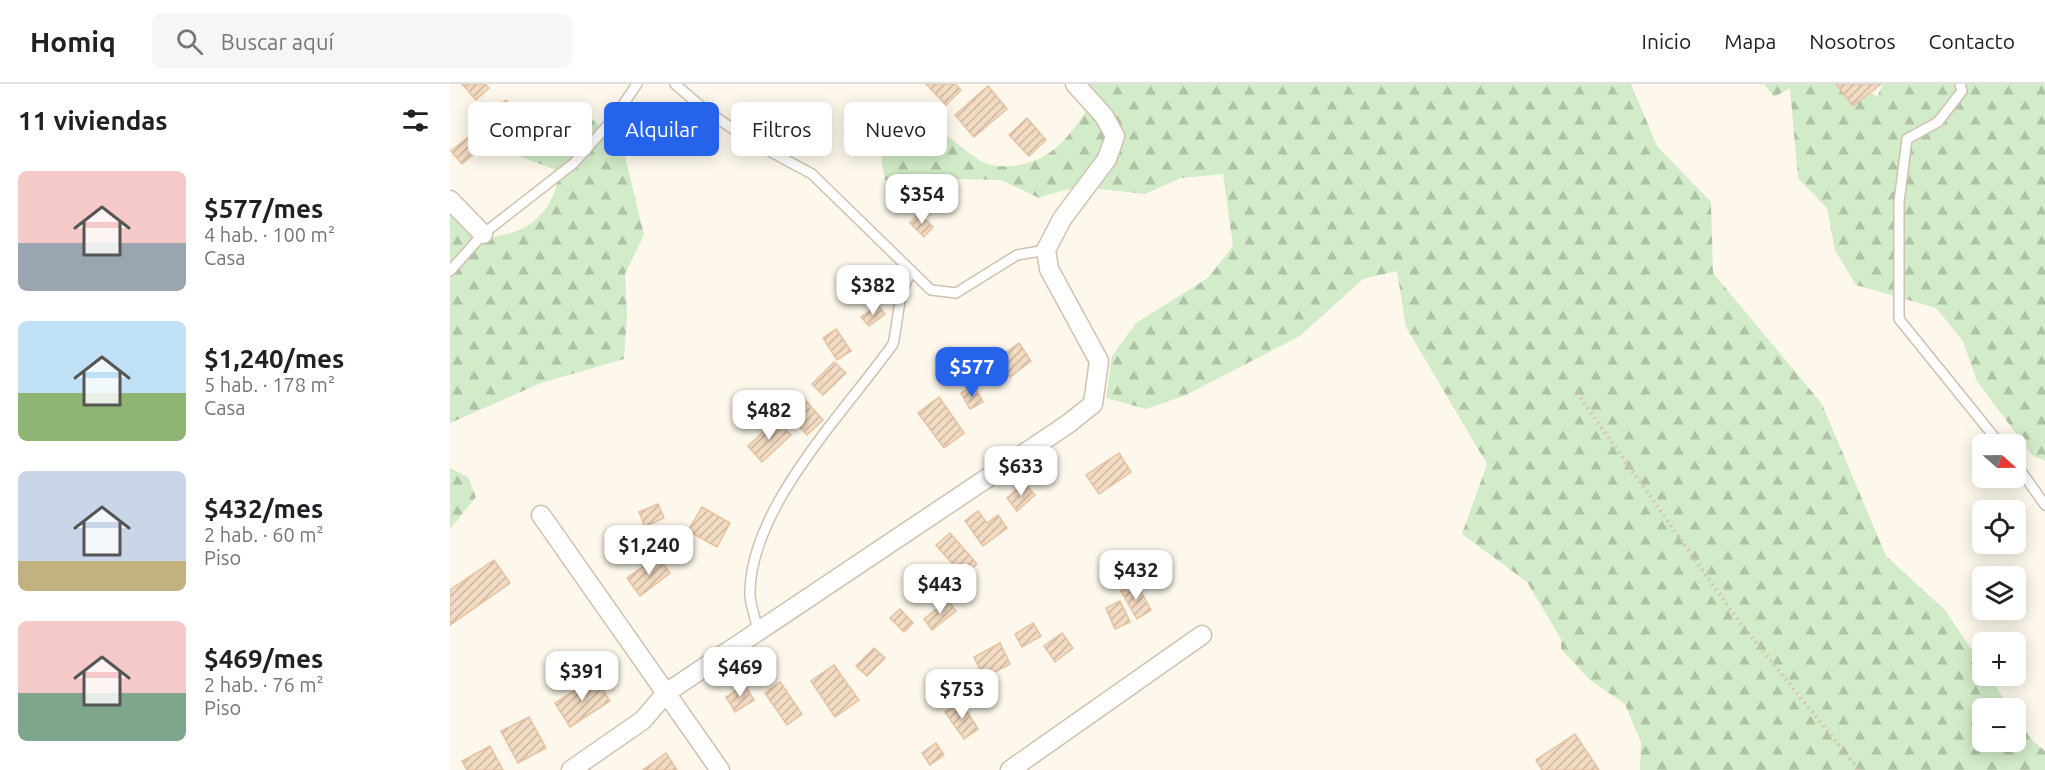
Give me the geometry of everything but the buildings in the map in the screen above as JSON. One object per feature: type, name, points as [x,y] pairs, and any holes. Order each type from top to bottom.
[{"type":"street","points":[[571,770],[643,720],[666,693],[1068,424],[1093,404],[1099,361],[1049,269],[1046,249],[1062,219],[1107,159],[1115,136],[1104,116],[1075,84]]},
{"type":"street","points":[[450,200],[483,234]]},
{"type":"street","points":[[541,515],[720,770]]},
{"type":"street","points":[[1010,770],[1202,635]]},
{"type":"lane","points":[[450,272],[483,234],[574,163],[614,118],[637,84]]},
{"type":"lane","points":[[675,84],[704,109],[749,140],[812,174],[931,290],[956,293],[1017,255],[1046,249]]},
{"type":"lane","points":[[1960,84],[1962,91],[1938,122],[1907,139],[1899,202],[1899,319],[1992,434]]},
{"type":"lane","points":[[758,632],[750,597],[753,568],[773,509],[893,344],[899,320],[898,301],[903,285],[912,271]]},
{"type":"lane","points":[[2026,478],[2045,505]]},
{"type":"path","points":[[1577,393],[1738,620],[1859,770]]},
{"type":"green space","points":[[1086,84],[1631,84],[1657,146],[1711,202],[1713,273],[1822,404],[1886,556],[1945,610],[1972,650],[1972,686],[1995,686],[2003,698],[1972,698],[1972,752],[2026,752],[2026,731],[2033,741],[2045,751],[2045,770],[1640,770],[1641,742],[1625,704],[1590,680],[1561,649],[1561,639],[1527,582],[1462,534],[1487,464],[1406,327],[1397,271],[1363,279],[1300,336],[1186,395],[1146,409],[1106,398],[1112,356],[1136,323],[1208,278],[1233,246],[1223,174],[1181,178],[1145,194],[1082,187],[1039,198],[1001,180],[956,179],[935,182],[895,199],[885,180],[882,160],[882,156],[947,156],[947,136],[985,163],[995,166],[1012,166],[1028,163],[1041,158],[1062,142],[1096,97]]},
{"type":"green space","points":[[1764,84],[1858,84],[1877,97],[1883,84],[2045,84],[2045,461],[2032,455],[2026,447],[2026,434],[2016,434],[1977,381],[1963,341],[1936,308],[1856,285],[1835,250],[1827,208],[1798,178],[1790,88],[1774,97]]},
{"type":"green space","points":[[592,120],[604,131],[604,156],[625,156],[644,235],[625,274],[627,316],[624,359],[541,383],[450,423],[450,209],[465,225],[470,236],[503,235],[530,224],[550,202],[556,188],[559,171],[519,156],[592,156]]},
{"type":"green space","points":[[450,468],[468,477],[476,497],[450,529]]}]
